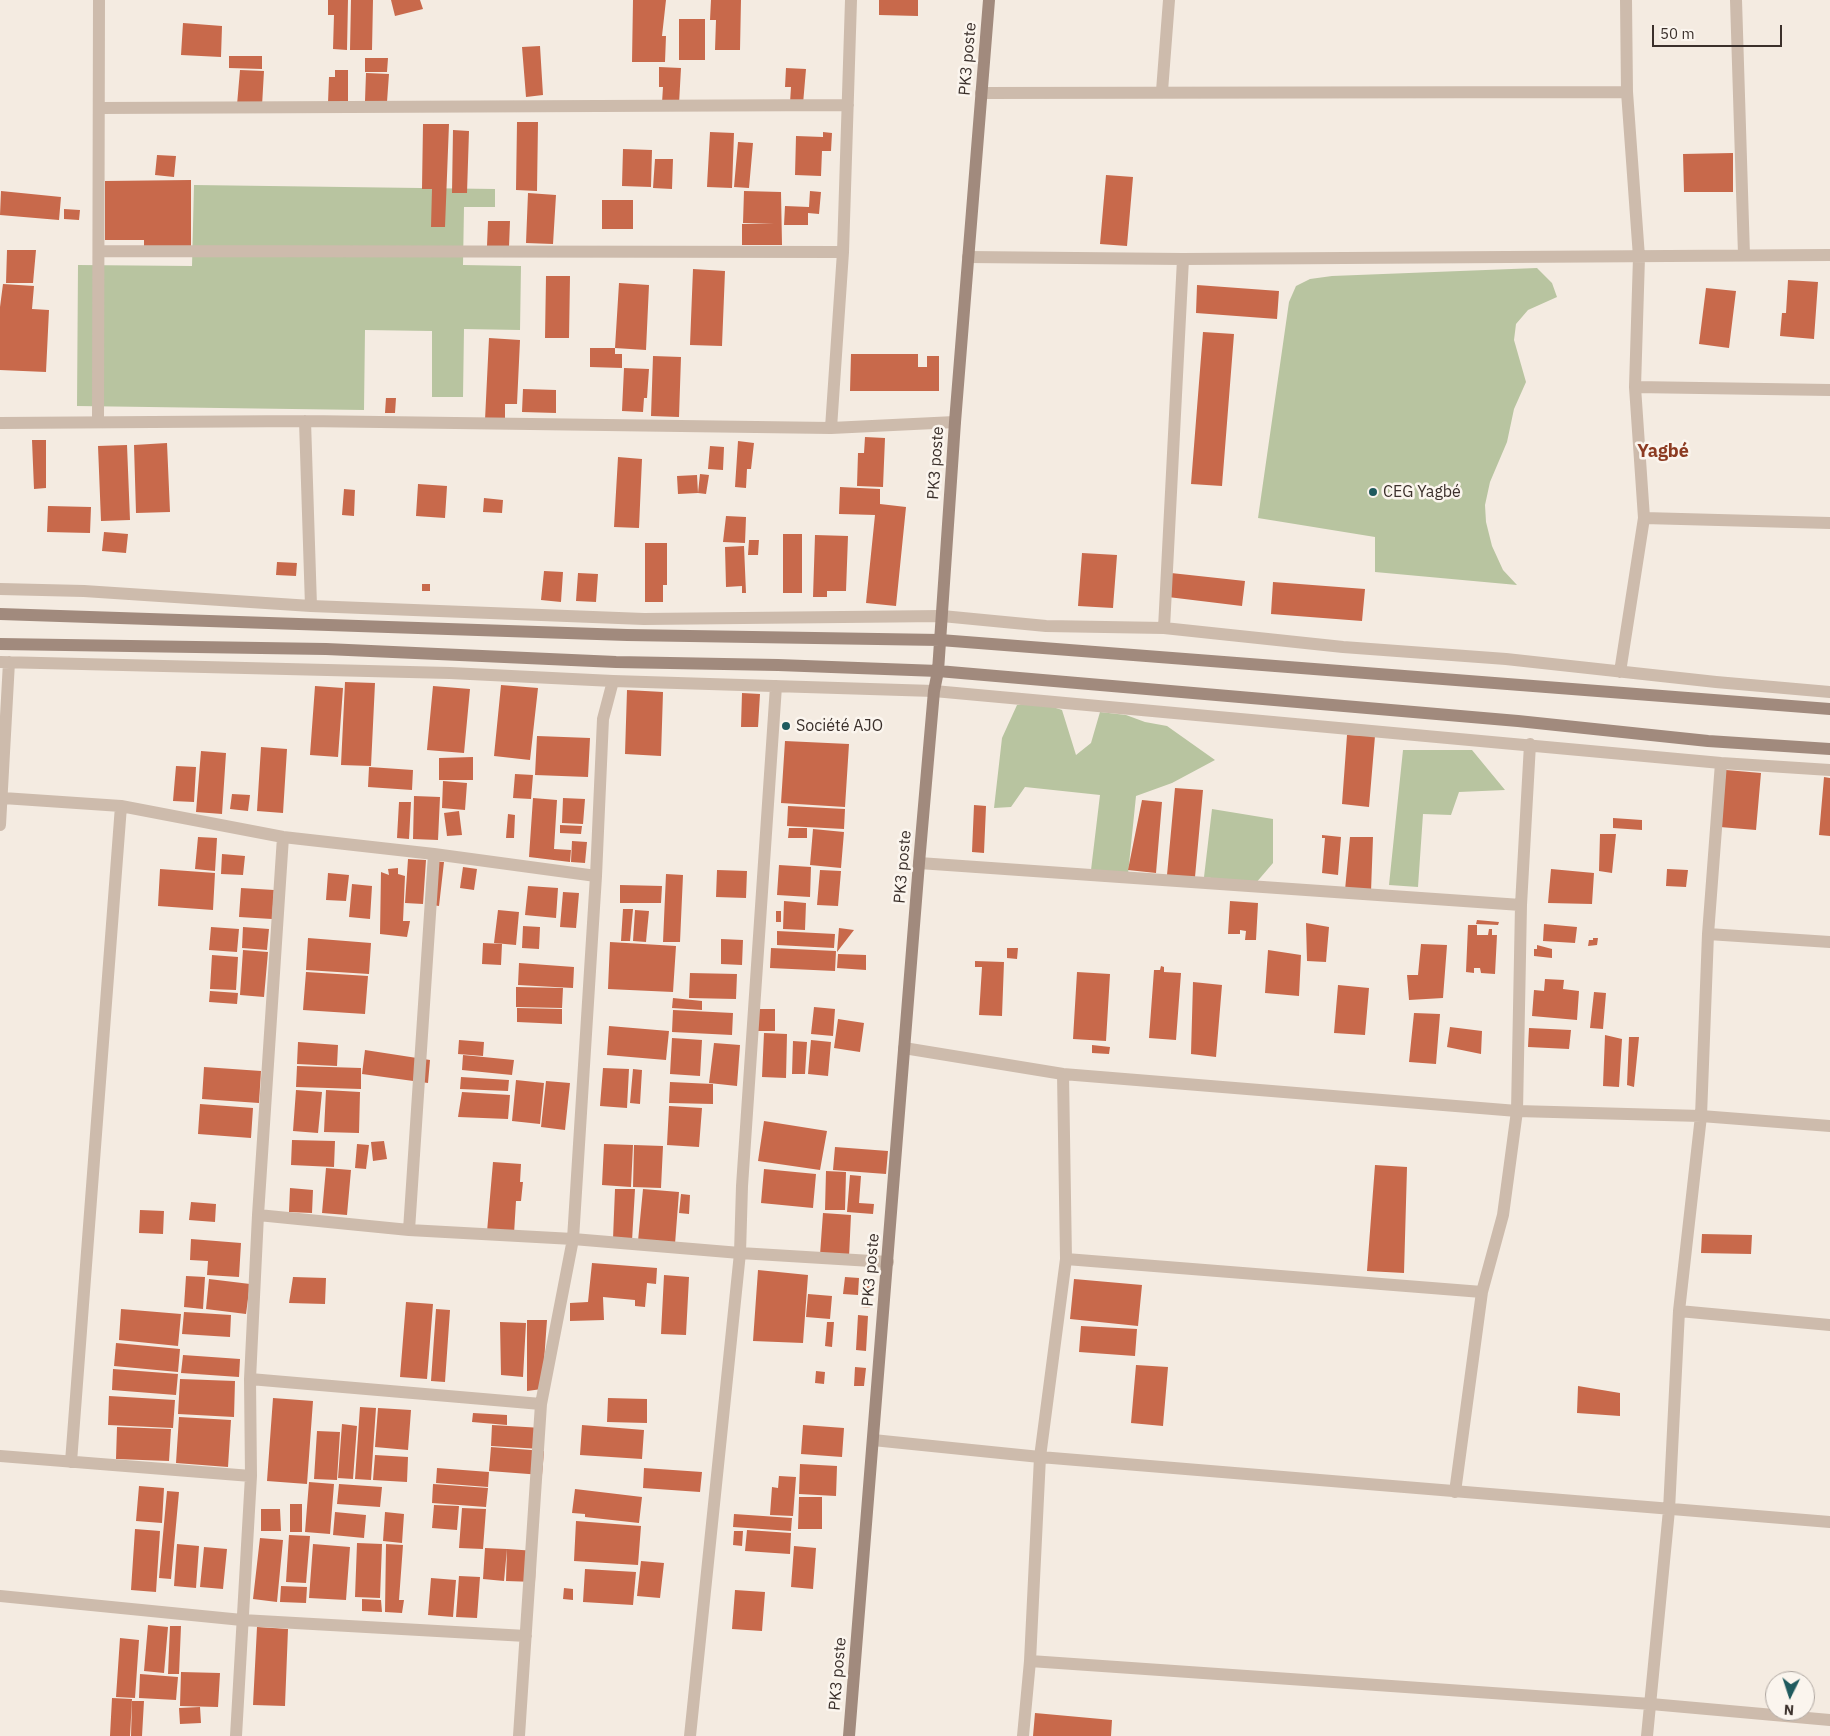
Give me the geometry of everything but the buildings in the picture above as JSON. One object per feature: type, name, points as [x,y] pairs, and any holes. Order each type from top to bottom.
[{"type":"street","points":[[98,421],[100,250],[99,0]]},
{"type":"street","points":[[831,428],[843,252],[851,0]]},
{"type":"street","name":"PK3 poste","points":[[849,1736],[919,863],[934,691],[938,672],[955,422],[989,0]]},
{"type":"street","points":[[1162,91],[1169,0]]},
{"type":"street","points":[[1620,672],[1644,518],[1635,387],[1639,257],[1627,92],[1626,0]]},
{"type":"street","points":[[1736,0],[1744,255]]},
{"type":"street","points":[[981,93],[1162,91],[1627,92]]},
{"type":"street","points":[[99,108],[848,105]]},
{"type":"street","points":[[100,250],[843,252]]},
{"type":"street","points":[[968,257],[1183,259],[1830,255]]},
{"type":"street","points":[[1164,628],[1183,259]]},
{"type":"street","points":[[1635,387],[1830,390]]},
{"type":"street","points":[[305,421],[311,606]]},
{"type":"street","points":[[0,423],[305,421],[831,428],[955,422]]},
{"type":"street","points":[[1644,518],[1830,523]]},
{"type":"street","points":[[0,590],[84,591],[311,606],[644,619],[942,616],[1046,626],[1164,628],[1343,647],[1506,659],[1830,692]]},
{"type":"street","points":[[0,614],[627,634],[940,640],[1830,709]]},
{"type":"street","points":[[0,644],[326,649],[616,662],[778,665],[938,672],[1518,721],[1708,741],[1830,749]]},
{"type":"street","points":[[0,825],[3,798],[4,662],[450,674],[934,691],[1530,744],[1721,763],[1830,770]]},
{"type":"street","points":[[519,1736],[541,1404],[573,1239],[596,876],[603,719],[613,681]]},
{"type":"street","points":[[690,1736],[740,1253],[742,1186],[776,686]]},
{"type":"street","points":[[1455,1492],[1482,1292],[1503,1215],[1517,1111],[1521,905],[1530,744]]},
{"type":"street","points":[[1647,1736],[1669,1510],[1679,1311],[1701,1116],[1708,934],[1721,763]]},
{"type":"street","points":[[3,798],[121,806],[283,837],[434,854],[596,876]]},
{"type":"street","points":[[71,1462],[121,806]]},
{"type":"street","points":[[236,1736],[251,1476],[250,1379],[258,1216],[283,837]]},
{"type":"street","points":[[409,1230],[434,854]]},
{"type":"street","points":[[919,863],[1521,905]]},
{"type":"street","points":[[1708,934],[1830,942]]},
{"type":"street","points":[[904,1048],[1063,1074],[1517,1111],[1701,1116],[1830,1126]]},
{"type":"street","points":[[1022,1736],[1030,1661],[1040,1457],[1066,1259],[1063,1074]]},
{"type":"street","points":[[258,1216],[409,1230],[573,1239],[740,1253],[888,1262]]},
{"type":"street","points":[[1066,1259],[1482,1292]]},
{"type":"street","points":[[1679,1311],[1830,1325]]},
{"type":"street","points":[[250,1379],[541,1404]]},
{"type":"street","points":[[873,1440],[1040,1457],[1830,1522]]},
{"type":"street","points":[[0,1456],[251,1476]]},
{"type":"street","points":[[0,1596],[242,1620],[526,1636]]},
{"type":"street","points":[[1030,1661],[1651,1704],[1830,1720]]},
{"type":"green space","points":[[194,185],[495,189],[495,207],[464,207],[463,265],[521,266],[520,330],[464,329],[463,397],[432,397],[432,331],[365,330],[364,410],[77,406],[78,265],[192,266]]},
{"type":"green space","points":[[1537,268],[1552,283],[1557,297],[1528,310],[1516,324],[1514,340],[1526,382],[1514,409],[1507,442],[1490,482],[1485,505],[1486,522],[1492,546],[1503,570],[1517,585],[1375,572],[1375,537],[1258,518],[1289,302],[1296,286],[1310,279],[1332,276]]},
{"type":"green space","points":[[1017,705],[1047,705],[1062,710],[1076,755],[1091,743],[1100,712],[1126,715],[1145,722],[1167,726],[1215,760],[1172,783],[1136,796],[1128,874],[1091,870],[1100,795],[1025,787],[1011,807],[994,808],[1002,738]]},
{"type":"green space","points":[[1403,750],[1472,750],[1505,790],[1459,792],[1451,815],[1423,814],[1418,887],[1389,885]]},
{"type":"green space","points":[[1212,809],[1273,819],[1273,863],[1255,884],[1204,877]]},
{"type":"place","name":"CEG Yagbé","points":[[1373,492]]},
{"type":"place","name":"Société AJO","points":[[786,726]]},
{"type":"district","name":"Yagbé","points":[[1663,452]]}]
